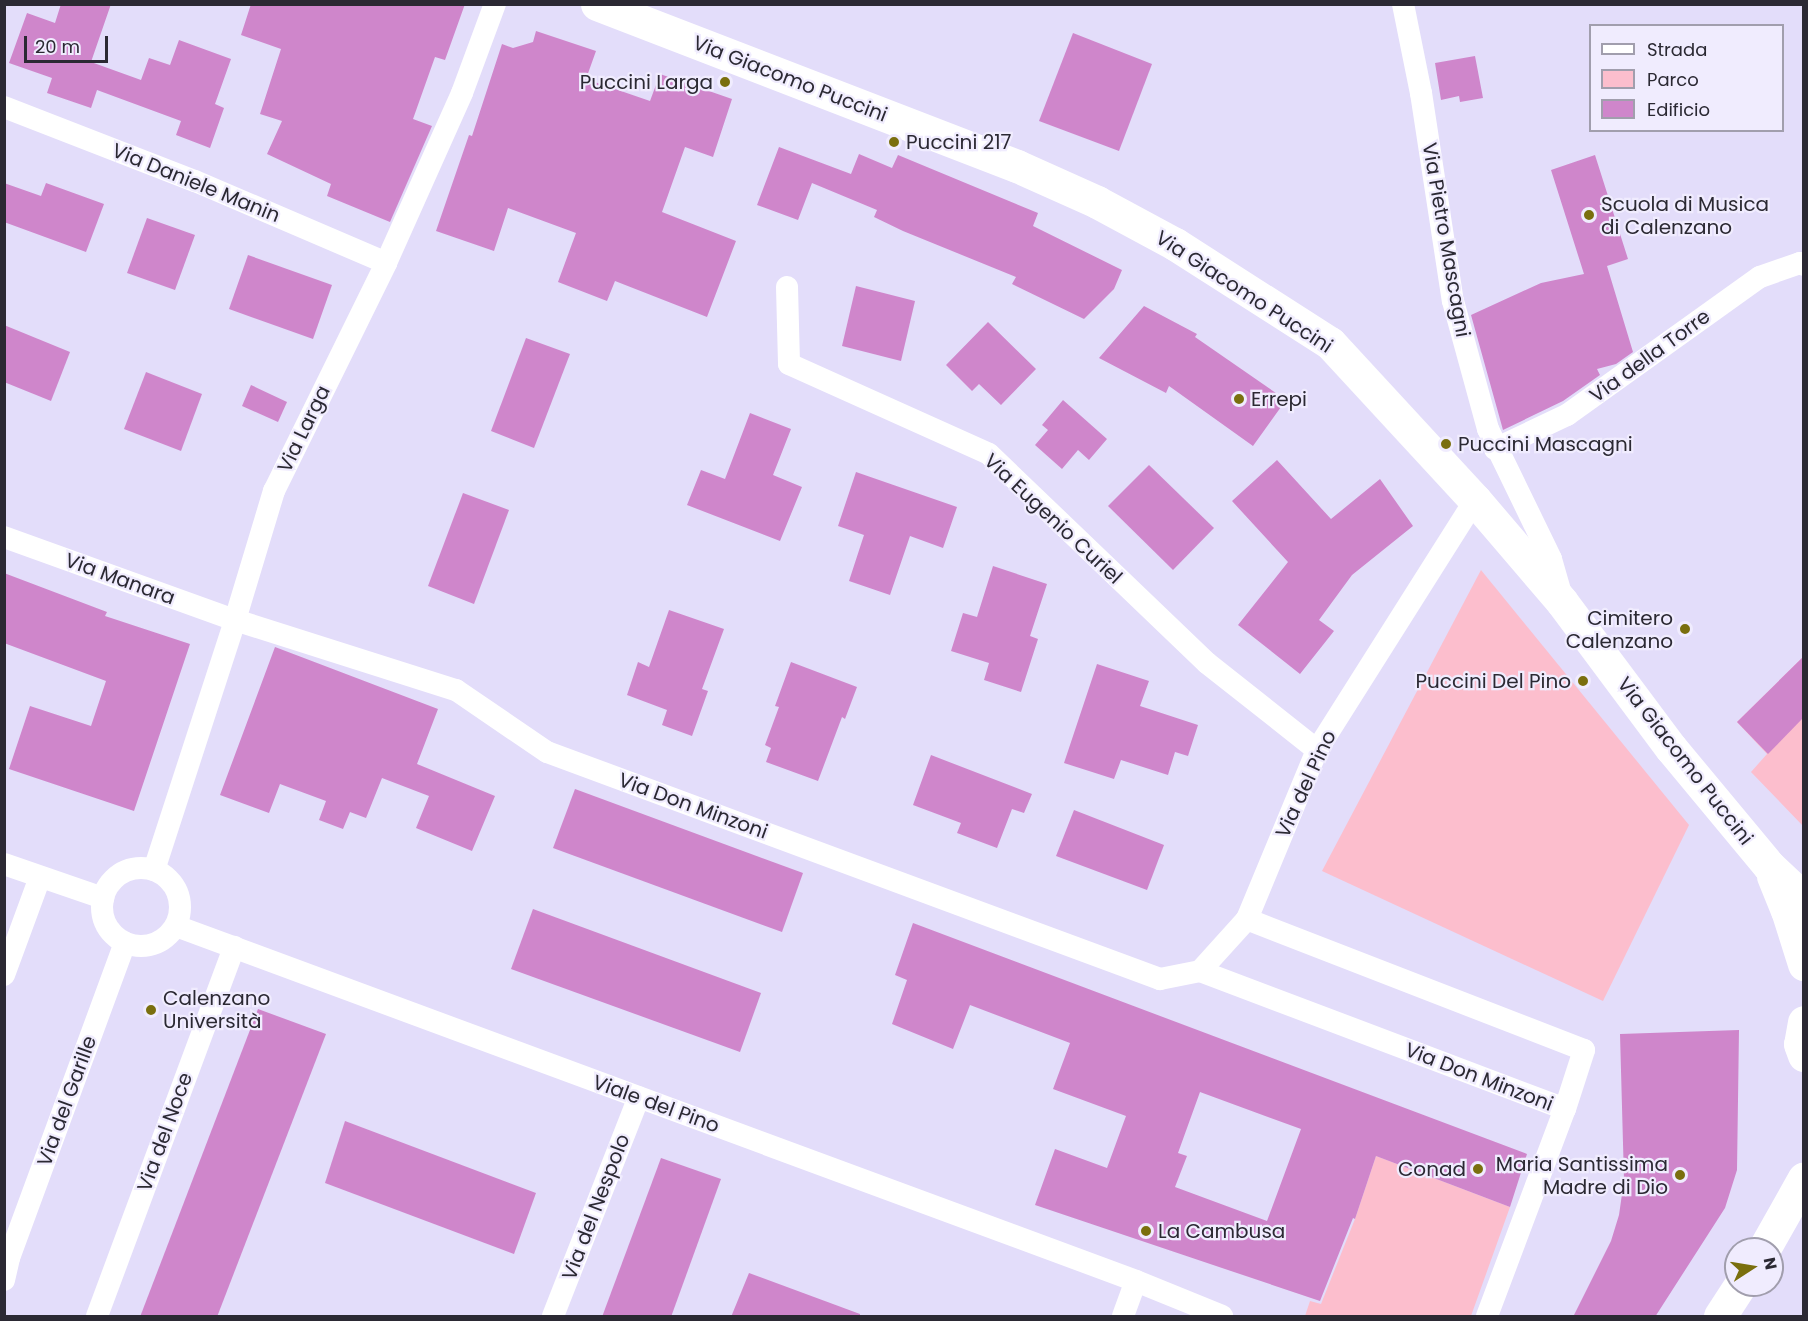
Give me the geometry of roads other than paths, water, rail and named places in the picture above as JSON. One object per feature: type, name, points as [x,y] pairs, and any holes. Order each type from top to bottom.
[{"type":"street","name":"Via Larga","points":[[154,870],[274,491],[386,263],[462,93],[495,4]]},
{"type":"street","name":"Via Giacomo Puccini","points":[[597,4],[1017,166],[1097,202],[1175,244],[1330,343],[1476,500],[1563,603],[1671,748],[1769,866],[1803,899]]},
{"type":"street","name":"Via Pietro Mascagni","points":[[1402,4],[1421,93],[1453,301],[1495,449],[1551,559],[1563,603]]},
{"type":"street","name":"Via Daniele Manin","points":[[4,107],[195,181],[386,263]]},
{"type":"street","name":"Via della Torre","points":[[1495,449],[1567,415],[1760,277],[1800,263],[1803,265]]},
{"type":"street","name":"Via Eugenio Curiel","points":[[787,287],[789,364],[989,454],[1207,663],[1317,750]]},
{"type":"street","name":"Via del Pino","points":[[1200,970],[1247,919],[1317,750],[1476,500]]},
{"type":"street","name":"Via Manara","points":[[4,537],[235,620]]},
{"type":"street","name":"Via Don Minzoni","points":[[235,620],[456,690],[547,752],[1160,979],[1200,970],[1565,1109],[1584,1050],[1247,919]]},
{"type":"street","points":[[4,864],[102,898]]},
{"type":"street","name":"Via Giacomo Puccini","points":[[1769,866],[1787,910],[1803,964]]},
{"type":"street","points":[[129,869],[154,870],[167,878],[175,887],[180,906],[176,926],[153,945],[141,946],[124,943],[105,923],[102,898],[114,878],[129,869]]},
{"type":"street","points":[[4,975],[40,877]]},
{"type":"street","name":"Viale del Pino","points":[[176,926],[1136,1281],[1222,1317]]},
{"type":"street","name":"Via del Garille","points":[[4,1281],[7,1262],[124,943]]},
{"type":"street","name":"Via del Noce","points":[[96,1317],[234,947]]},
{"type":"street","points":[[1803,1022],[1800,1044],[1803,1054]]},
{"type":"street","name":"Via del Nespolo","points":[[553,1317],[639,1097]]},
{"type":"street","points":[[1487,1317],[1565,1109]]},
{"type":"street","points":[[1771,1237],[1803,1178]]},
{"type":"street","points":[[1123,1317],[1136,1281]]},
{"type":"street","points":[[1720,1317],[1732,1297]]},
{"type":"place","name":"Puccini Larga","points":[[725,82]]},
{"type":"place","name":"Puccini 217","points":[[894,142]]},
{"type":"place","name":"Scuola di Musica di Calenzano","points":[[1589,215]]},
{"type":"place","name":"Errepi","points":[[1239,399]]},
{"type":"place","name":"Puccini Mascagni","points":[[1446,444]]},
{"type":"place","name":"Cimitero Calenzano","points":[[1685,629]]},
{"type":"place","name":"Puccini Del Pino","points":[[1583,681]]},
{"type":"place","name":"Calenzano Università","points":[[151,1010]]},
{"type":"place","name":"Conad","points":[[1478,1169]]},
{"type":"place","name":"Maria Santissima Madre di Dio","points":[[1680,1175]]},
{"type":"place","name":"La Cambusa","points":[[1146,1231]]}]
